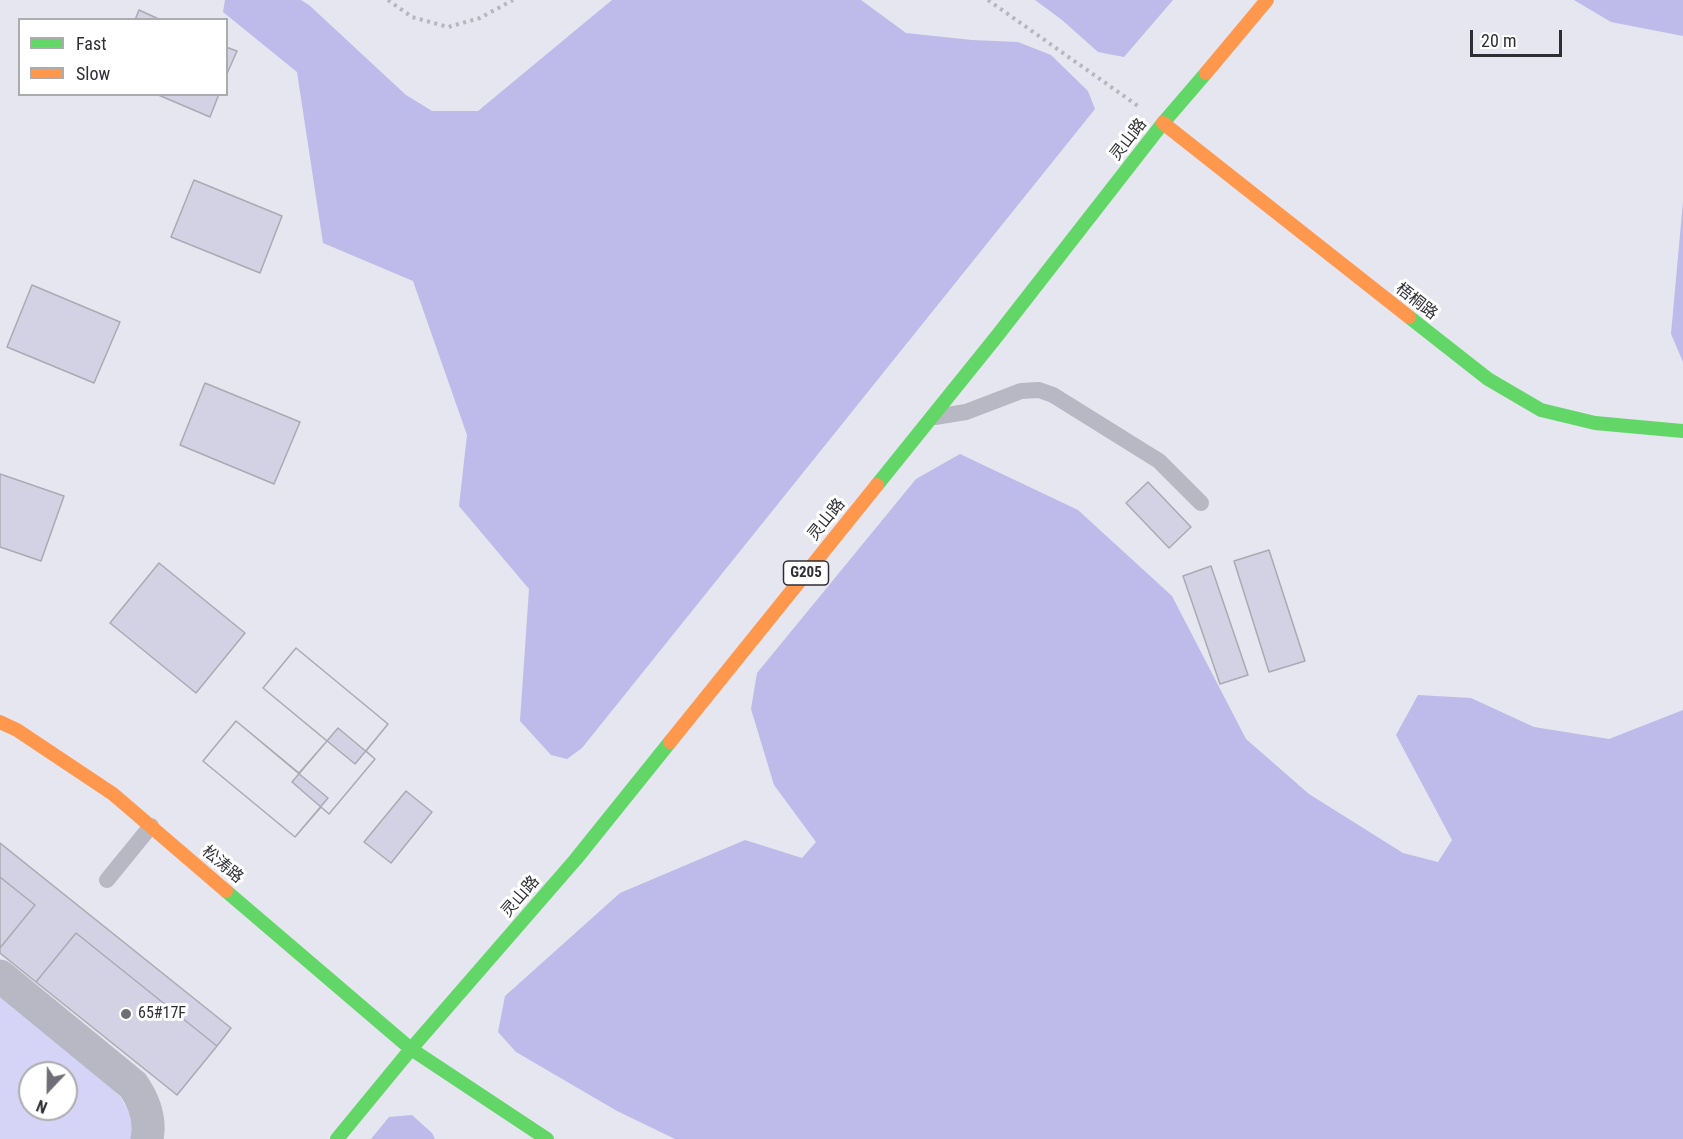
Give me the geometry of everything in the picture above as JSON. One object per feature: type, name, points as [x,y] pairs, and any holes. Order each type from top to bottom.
[{"type":"main road","name":"灵山路","points":[[337,1139],[411,1049],[576,860],[931,418],[1163,123],[1267,0]]},
{"type":"main road","name":"梧桐路","points":[[1163,123],[1488,379],[1541,410],[1595,423],[1683,431]]},
{"type":"main road","name":"松涛路","points":[[0,722],[17,730],[113,794],[411,1049],[548,1139]]},
{"type":"street","points":[[0,976],[133,1085],[146,1109],[147,1139]]},
{"type":"lane","points":[[931,418],[966,412],[1021,391],[1039,390],[1053,395],[1159,461],[1201,503]]},
{"type":"lane","points":[[107,880],[151,826]]},
{"type":"path","points":[[388,0],[412,17],[448,27],[480,18],[513,0]]},
{"type":"path","points":[[988,0],[1163,123]]},
{"type":"shaded area","points":[[225,0],[301,0],[406,95],[432,111],[478,111],[612,0],[861,0],[906,33],[1018,42],[1051,55],[1088,91],[1095,109],[582,748],[567,759],[551,755],[520,721],[529,589],[459,506],[467,435],[413,281],[323,243],[297,72],[223,12]]},
{"type":"shaded area","points":[[1035,0],[1173,0],[1124,57],[1098,52]]},
{"type":"shaded area","points":[[1574,0],[1683,0],[1683,36],[1611,22]]},
{"type":"shaded area","points":[[1683,201],[1683,362],[1671,334]]},
{"type":"shaded area","points":[[960,454],[1078,510],[1172,596],[1246,739],[1309,794],[1403,853],[1438,862],[1452,840],[1396,735],[1418,695],[1471,698],[1534,727],[1609,739],[1683,710],[1683,1139],[675,1139],[617,1111],[516,1052],[498,1032],[505,996],[620,893],[745,840],[802,858],[816,842],[774,785],[751,709],[757,673],[916,479]]},
{"type":"shaded area","points":[[0,996],[118,1093],[134,1121],[135,1139],[0,1139]]},
{"type":"shaded area","points":[[412,1115],[432,1133],[435,1139],[371,1139],[389,1117]]},
{"type":"building","points":[[139,10],[157,18],[136,18]]},
{"type":"building","points":[[228,48],[237,51],[228,71]]},
{"type":"building","points":[[161,96],[218,96],[210,117]]},
{"type":"building","points":[[194,180],[282,216],[260,273],[171,237]]},
{"type":"building","points":[[32,285],[120,322],[94,383],[7,347]]},
{"type":"building","points":[[205,383],[300,422],[274,484],[180,445]]},
{"type":"building","points":[[0,474],[64,496],[41,561],[0,547]]},
{"type":"building","points":[[1148,482],[1191,527],[1169,548],[1126,503]]},
{"type":"building","points":[[1269,550],[1305,661],[1269,672],[1234,561]]},
{"type":"building","points":[[159,563],[245,633],[196,693],[110,623]]},
{"type":"building","points":[[1211,566],[1248,675],[1220,684],[1183,576]]},
{"type":"building","points":[[296,648],[388,724],[355,764],[263,688]]},
{"type":"building","points":[[296,648],[388,724],[366,751],[375,759],[329,814],[321,807],[295,837],[203,761],[236,721],[299,773],[327,741],[263,688]]},
{"type":"building","points":[[236,721],[328,798],[295,837],[203,761]]},
{"type":"building","points":[[338,728],[375,759],[329,814],[292,782]]},
{"type":"building","points":[[406,791],[432,812],[391,863],[364,842]]},
{"type":"building","points":[[0,843],[231,1028],[217,1046],[76,933],[36,982],[0,953],[0,948],[35,905],[0,877]]},
{"type":"building","points":[[0,877],[35,905],[0,948]]},
{"type":"building","name":"65#17F","points":[[76,933],[217,1046],[177,1095],[36,982]]},
{"type":"traffic: fast","points":[[877,485],[1163,123],[1206,73]]},
{"type":"traffic: fast","points":[[1409,317],[1488,379],[1541,410],[1595,423],[1683,431]]},
{"type":"traffic: fast","points":[[337,1139],[411,1049],[576,859],[670,742]]},
{"type":"traffic: fast","points":[[226,891],[411,1049],[547,1139]]},
{"type":"traffic: slow","points":[[1206,73],[1267,0]]},
{"type":"traffic: slow","points":[[1163,123],[1409,317]]},
{"type":"traffic: slow","points":[[670,742],[877,485]]},
{"type":"traffic: slow","points":[[0,722],[17,730],[113,794],[226,891]]},
{"type":"place","name":"65#17F","points":[[126,1014]]}]
